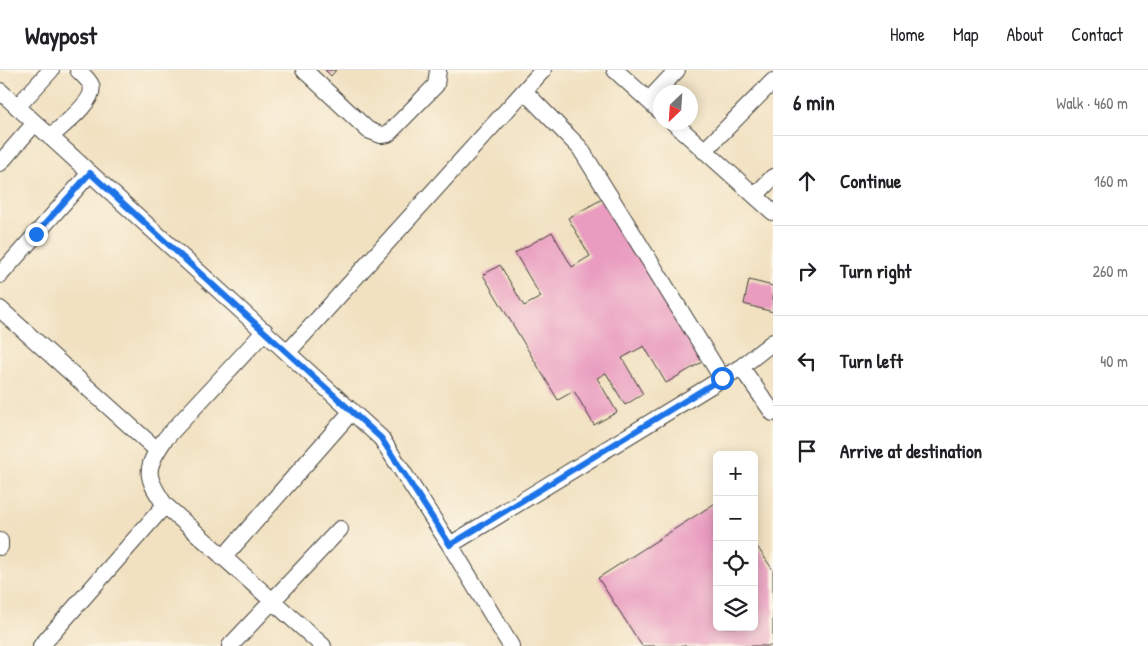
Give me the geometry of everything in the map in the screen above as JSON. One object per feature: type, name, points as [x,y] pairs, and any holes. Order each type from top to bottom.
[{"type":"street","points":[[17,107],[51,70]]},
{"type":"street","points":[[50,137],[89,100],[92,92],[91,84],[78,70]]},
{"type":"street","points":[[304,70],[368,130],[381,135],[388,134],[436,85],[438,70]]},
{"type":"street","points":[[288,352],[543,70]]},
{"type":"street","points":[[615,70],[653,104]]},
{"type":"street","points":[[668,85],[677,70]]},
{"type":"street","points":[[704,150],[773,81]]},
{"type":"street","points":[[0,91],[381,438],[450,545],[511,646]]},
{"type":"street","points":[[524,91],[580,148],[722,378]]},
{"type":"street","points":[[0,163],[35,123]]},
{"type":"street","points":[[682,130],[773,212]]},
{"type":"street","points":[[0,275],[90,173]]},
{"type":"street","points":[[755,196],[773,177]]},
{"type":"street","points":[[0,309],[157,450]]},
{"type":"street","points":[[265,331],[157,450],[152,458],[148,475],[151,485],[165,506],[323,646]]},
{"type":"street","points":[[450,545],[722,378],[773,342]]},
{"type":"street","points":[[741,366],[773,413]]},
{"type":"street","points":[[223,558],[352,411]]},
{"type":"street","points":[[41,646],[165,506]]},
{"type":"street","points":[[230,646],[340,530]]},
{"type":"street","points":[[0,541],[0,547]]},
{"type":"building","points":[[325,70],[336,70],[331,76]]},
{"type":"building","points":[[606,197],[702,362],[666,383],[644,346],[622,358],[643,394],[625,405],[606,373],[597,378],[617,412],[594,425],[574,391],[558,400],[483,275],[500,265],[524,306],[541,297],[515,253],[552,232],[572,267],[590,256],[568,218]]},
{"type":"building","points":[[749,280],[773,286],[773,312],[744,304]]},
{"type":"building","points":[[713,505],[713,631],[758,631],[758,548],[773,570],[773,646],[642,646],[598,578]]},
{"type":"route","points":[[36,234],[90,173],[381,438],[450,545],[722,378]]}]
